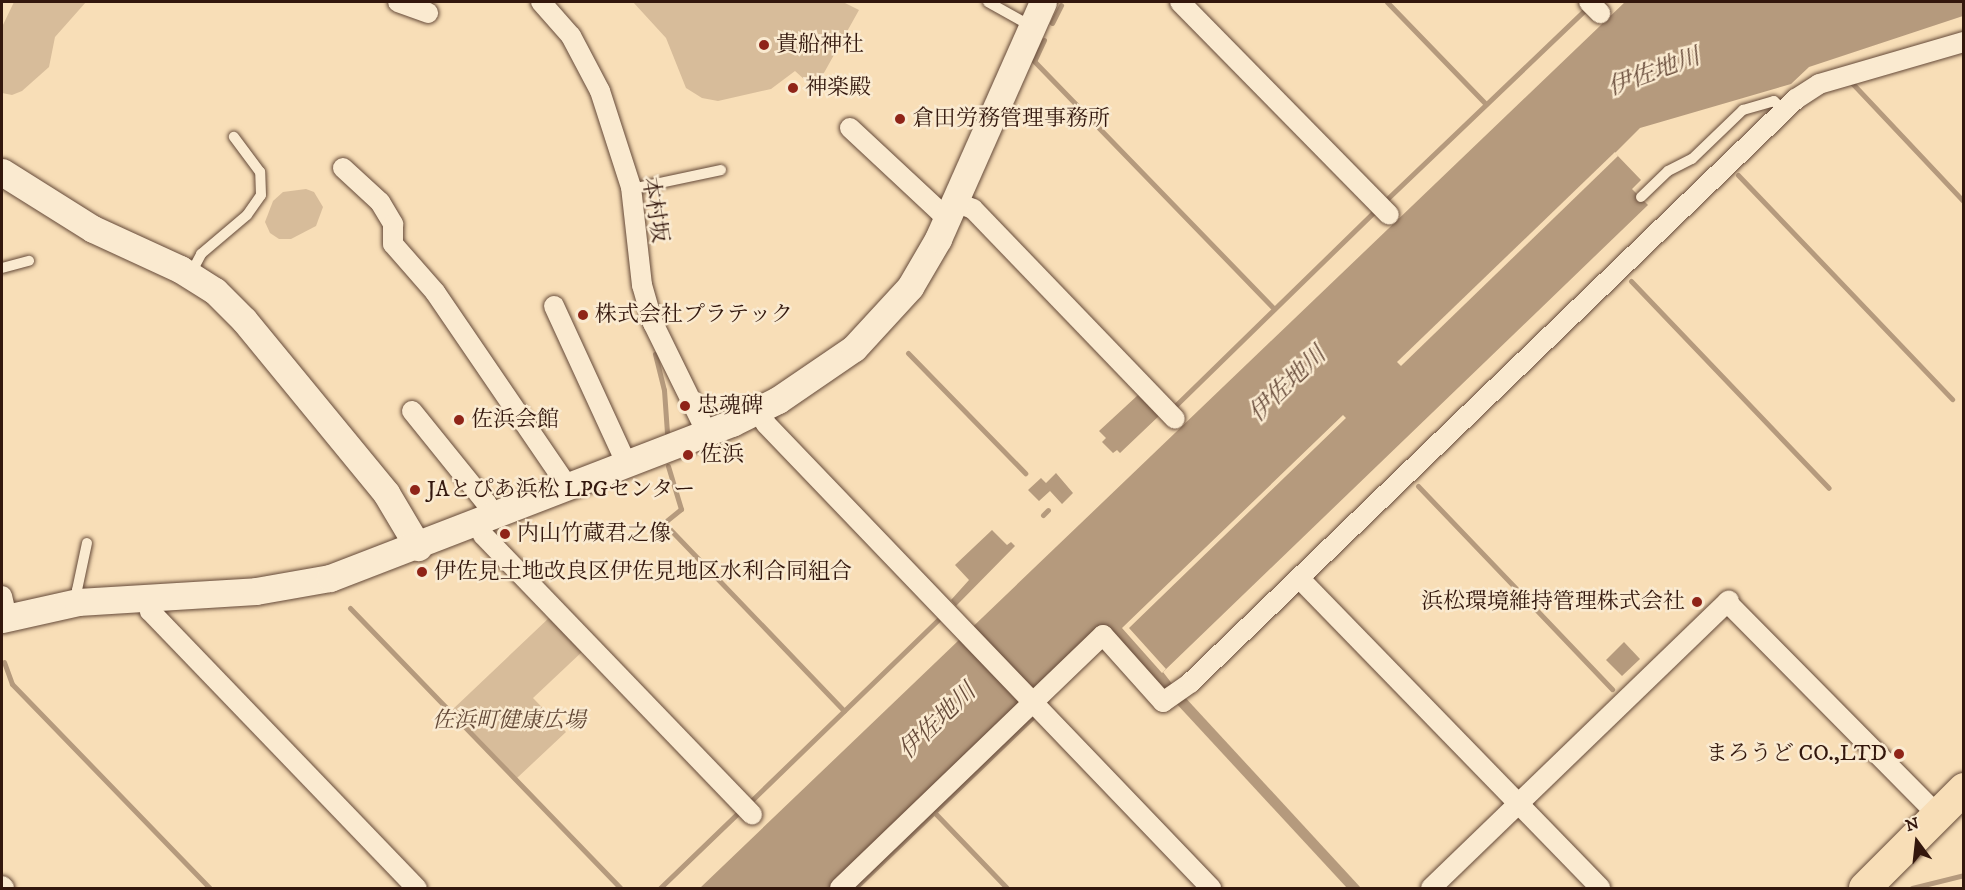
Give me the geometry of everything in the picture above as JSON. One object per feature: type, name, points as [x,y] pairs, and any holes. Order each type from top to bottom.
[{"type":"main road","points":[[1865,888],[1964,789]]},
{"type":"street","points":[[398,2],[428,13]]},
{"type":"street","name":"本村坂","points":[[541,2],[571,36],[597,83],[631,189],[642,285],[653,324],[707,433]]},
{"type":"street","points":[[4,610],[78,602],[256,591],[306,584],[418,547],[758,411],[831,364],[874,329],[910,287],[951,209],[1043,2]]},
{"type":"street","points":[[1180,2],[1389,215]]},
{"type":"street","points":[[840,888],[1103,635],[1163,702],[1190,683],[1784,111],[1819,84],[1964,42]]},
{"type":"street","points":[[850,128],[940,212],[951,209],[973,209],[1175,419]]},
{"type":"street","points":[[343,168],[383,206],[393,224],[393,244],[435,292],[568,488]]},
{"type":"street","points":[[2,172],[93,229],[190,275],[215,291],[244,320],[386,493],[418,547]]},
{"type":"street","points":[[554,306],[627,465]]},
{"type":"street","points":[[412,411],[487,504],[483,535],[752,815]]},
{"type":"street","points":[[758,411],[1211,888]]},
{"type":"street","points":[[1299,578],[1600,888]]},
{"type":"street","points":[[149,597],[150,611],[417,888]]},
{"type":"street","points":[[1431,888],[1728,601],[1939,816]]},
{"type":"lane","points":[[988,2],[1031,26]]},
{"type":"lane","points":[[1641,197],[1668,171],[1692,159],[1743,110],[1774,101],[1784,111]]},
{"type":"lane","points":[[190,275],[201,254],[247,215],[261,195],[260,172],[234,137]]},
{"type":"lane","points":[[631,189],[721,170]]},
{"type":"lane","points":[[2,268],[28,261]]},
{"type":"lane","points":[[78,602],[77,590],[87,543]]},
{"type":"green space","points":[[14,2],[86,2],[55,37],[49,67],[22,91],[12,95],[2,93],[2,27]]},
{"type":"green space","points":[[633,2],[843,2],[859,10],[815,89],[795,71],[771,89],[718,101],[702,98],[686,88],[666,38]]},
{"type":"green space","points":[[306,189],[314,192],[323,207],[316,226],[291,239],[279,239],[270,233],[265,222],[273,201],[283,192]]},
{"type":"green space","name":"佐浜町健康広場","points":[[551,616],[584,650],[533,698],[566,732],[517,778],[452,710]]},
{"type":"water","name":"伊佐地川","points":[[1625,2],[1963,2],[1963,16],[1809,67],[1791,84],[1640,128],[1615,153],[1641,180],[1632,189],[1648,205],[1163,672],[1173,685],[1166,691],[1104,625],[832,888],[700,888]]},
{"type":"water","points":[[1138,395],[1161,414],[1120,453],[1117,450],[1113,453],[1102,442],[1106,438],[1099,431]]},
{"type":"water","points":[[1056,473],[1073,493],[1062,504],[1050,491],[1039,501],[1028,490],[1041,478],[1046,483]]},
{"type":"water","points":[[992,530],[1007,545],[1011,542],[1015,546],[956,606],[951,600],[969,580],[955,565]]},
{"type":"water","points":[[1624,642],[1640,659],[1622,676],[1606,660]]},
{"type":"water","points":[[1182,694],[1361,888],[1347,888],[1174,701]]},
{"type":"pier","points":[[1615,152],[1618,156],[1401,366],[1397,362]]},
{"type":"pier","points":[[1343,415],[1346,418],[1129,628],[1166,669],[1162,673],[1122,628]]},
{"type":"waterway","points":[[1387,2],[1486,104]]},
{"type":"waterway","points":[[1052,23],[1061,5]]},
{"type":"waterway","points":[[1386,200],[1586,9]]},
{"type":"waterway","points":[[1044,40],[1034,61],[1274,309]]},
{"type":"waterway","points":[[1852,83],[1964,202]]},
{"type":"waterway","points":[[1738,175],[1952,399]]},
{"type":"waterway","points":[[1175,406],[1374,212]]},
{"type":"waterway","points":[[1631,281],[1829,488]]},
{"type":"waterway","points":[[908,353],[1025,473]]},
{"type":"waterway","points":[[655,354],[664,390],[667,433]]},
{"type":"waterway","points":[[668,466],[681,509],[664,523],[844,711]]},
{"type":"waterway","points":[[1418,486],[1612,689]]},
{"type":"waterway","points":[[1043,515],[1048,510]]},
{"type":"waterway","points":[[350,608],[620,888]]},
{"type":"waterway","points":[[751,801],[940,618]]},
{"type":"waterway","points":[[4,662],[12,684],[210,888]]},
{"type":"waterway","points":[[855,888],[1035,715]]},
{"type":"waterway","points":[[934,812],[1007,888]]},
{"type":"waterway","points":[[660,888],[738,813]]},
{"type":"waterway","points":[[1912,888],[1964,875]]},
{"type":"place","name":"貴船神社","points":[[764,45]]},
{"type":"place","name":"神楽殿","points":[[793,88]]},
{"type":"place","name":"倉田労務管理事務所","points":[[900,119]]},
{"type":"place","name":"株式会社プラテック","points":[[583,315]]},
{"type":"place","name":"忠魂碑","points":[[685,406]]},
{"type":"place","name":"佐浜会館","points":[[459,420]]},
{"type":"place","name":"佐浜","points":[[688,455]]},
{"type":"place","name":"JAとぴあ浜松 LPGセンター","points":[[415,490]]},
{"type":"place","name":"内山竹蔵君之像","points":[[505,534]]},
{"type":"place","name":"伊佐見土地改良区伊佐見地区水利合同組合","points":[[422,572]]},
{"type":"place","name":"浜松環境維持管理株式会社","points":[[1697,602]]},
{"type":"place","name":"まろうど CO.,LTD","points":[[1899,754]]}]
